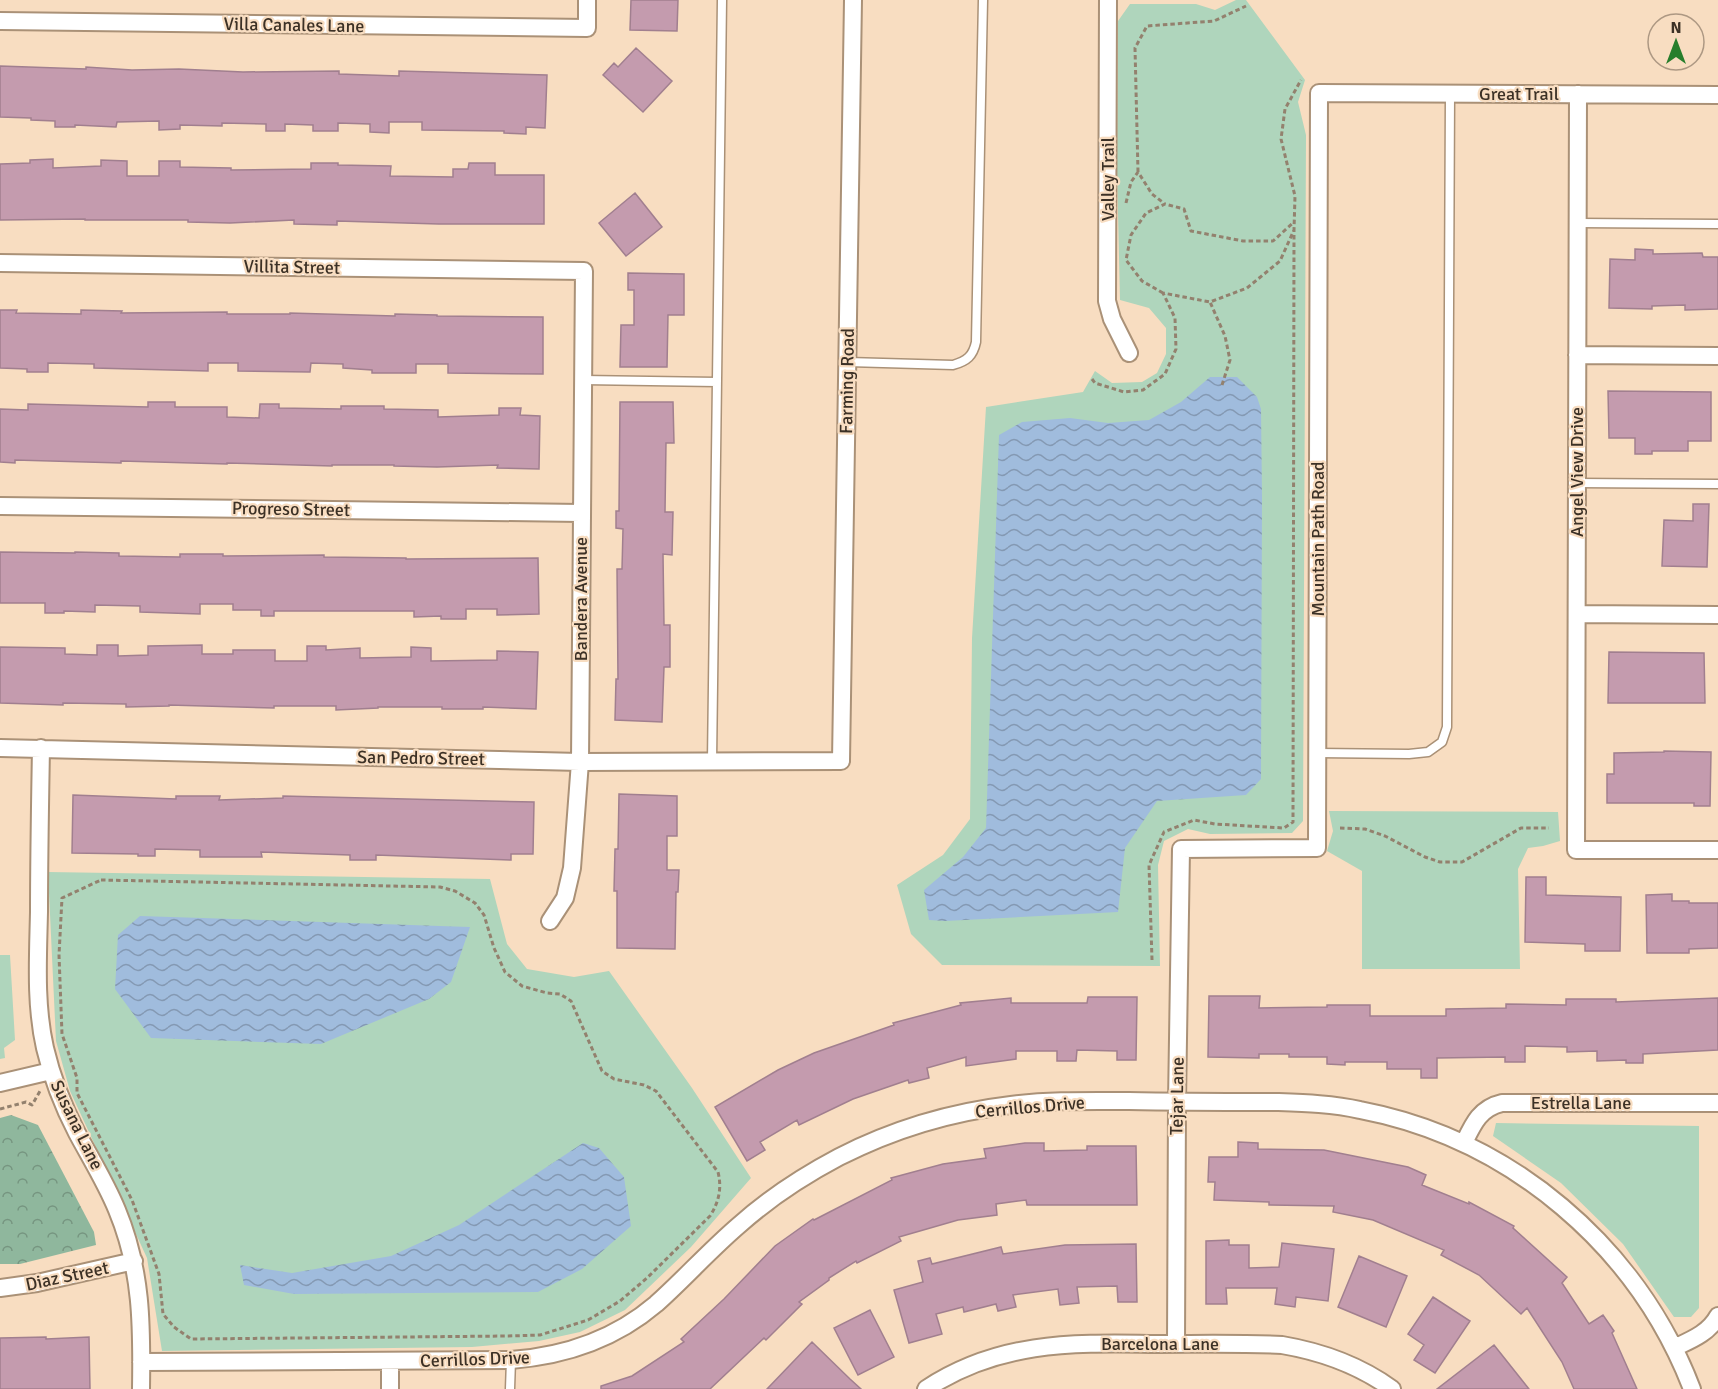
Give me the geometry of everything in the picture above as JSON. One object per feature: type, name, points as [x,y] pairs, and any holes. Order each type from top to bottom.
[{"type":"street","name":"Villa Canales Lane","points":[[0,21],[587,28],[588,0]]},
{"type":"street","name":"Farming Road","points":[[841,761],[853,0]]},
{"type":"street","name":"Valley Trail","points":[[1108,0],[1107,301],[1112,319],[1129,353]]},
{"type":"street","name":"Great Trail","points":[[1319,93],[1718,95]]},
{"type":"street","name":"Mountain Path Road","points":[[1181,849],[1317,848],[1319,93]]},
{"type":"street","name":"Angel View Drive","points":[[1578,94],[1576,850],[1718,850]]},
{"type":"street","name":"Villita Street","points":[[0,263],[584,270]]},
{"type":"street","name":"Bandera Avenue","points":[[550,921],[565,898],[572,868],[580,762],[584,270]]},
{"type":"street","points":[[1577,355],[1718,356]]},
{"type":"street","name":"Progreso Street","points":[[0,506],[581,513]]},
{"type":"street","points":[[1577,614],[1718,615]]},
{"type":"street","name":"San Pedro Street","points":[[0,748],[580,762],[841,761]]},
{"type":"street","name":"Susana Lane","points":[[41,748],[38,982],[41,1023],[54,1078],[73,1125],[117,1208],[134,1261],[141,1310],[141,1389]]},
{"type":"street","name":"Tejar Lane","points":[[1176,1344],[1181,849]]},
{"type":"street","points":[[0,1083],[54,1078]]},
{"type":"street","name":"Cerrillos Drive","points":[[141,1362],[511,1360],[558,1353],[618,1330],[654,1305],[738,1225],[786,1188],[838,1158],[893,1133],[951,1115],[1011,1105],[1071,1101],[1278,1102],[1360,1110],[1404,1121],[1464,1143],[1516,1172],[1549,1195],[1586,1228],[1632,1280],[1674,1348],[1692,1389]]},
{"type":"street","name":"Estrella Lane","points":[[1464,1143],[1480,1115],[1490,1107],[1502,1103],[1718,1103]]},
{"type":"street","name":"Diaz Street","points":[[0,1288],[37,1283],[134,1261]]},
{"type":"street","points":[[1674,1348],[1705,1332],[1718,1316]]},
{"type":"street","name":"Barcelona Lane","points":[[926,1389],[982,1361],[1038,1347],[1084,1344],[1261,1344],[1304,1348],[1364,1370],[1392,1389]]},
{"type":"street","points":[[390,1361],[390,1389]]},
{"type":"lane","points":[[712,761],[722,0]]},
{"type":"lane","points":[[848,362],[953,365],[969,358],[974,352],[983,0]]},
{"type":"lane","points":[[1317,753],[1409,754],[1428,752],[1442,742],[1447,726],[1450,94]]},
{"type":"lane","points":[[1578,223],[1718,224]]},
{"type":"lane","points":[[583,380],[717,382]]},
{"type":"lane","points":[[1577,483],[1718,484]]},
{"type":"lane","points":[[510,1389],[511,1360]]},
{"type":"path","points":[[1246,6],[1214,21],[1147,26],[1135,48],[1138,172],[1152,194],[1165,204],[1184,209],[1191,231],[1244,241],[1273,241],[1294,222]]},
{"type":"path","points":[[1152,960],[1149,865],[1164,832],[1194,820],[1215,824],[1284,828],[1293,822],[1295,196],[1281,139],[1285,109],[1300,80]]},
{"type":"path","points":[[1125,205],[1131,182],[1138,172]]},
{"type":"path","points":[[1126,260],[1131,235],[1146,213],[1165,204]]},
{"type":"path","points":[[1123,243],[1126,260],[1142,281],[1163,293],[1210,302],[1247,288],[1280,261],[1294,230]]},
{"type":"path","points":[[1092,379],[1095,383],[1124,392],[1143,390],[1165,374],[1176,349],[1175,318],[1163,293]]},
{"type":"path","points":[[1210,302],[1226,336],[1230,360],[1222,385]]},
{"type":"path","points":[[1340,828],[1365,829],[1440,862],[1462,862],[1521,828],[1549,828]]},
{"type":"path","points":[[102,880],[440,887],[455,891],[476,903],[484,915],[494,948],[505,972],[522,986],[560,994],[571,1001],[602,1071],[614,1079],[644,1085],[656,1091],[718,1172],[721,1183],[717,1205],[710,1216],[647,1278],[620,1301],[588,1320],[540,1335],[191,1339],[174,1327],[162,1314],[159,1274],[132,1200],[77,1093],[77,1078],[62,1034],[60,955],[62,898],[102,880]]},
{"type":"path","points":[[0,1109],[26,1102],[32,1105],[38,1092],[54,1078]]},
{"type":"green space","points":[[1236,0],[1246,0],[1305,80],[1298,102],[1306,135],[1303,821],[1292,833],[1210,834],[1188,829],[1164,841],[1158,865],[1160,966],[942,965],[911,934],[897,885],[943,855],[970,819],[972,638],[986,407],[1083,392],[1095,371],[1112,383],[1142,382],[1157,373],[1166,354],[1166,328],[1149,308],[1120,300],[1117,170],[1118,21],[1130,4],[1196,4],[1215,10]]},
{"type":"green space","points":[[1329,811],[1558,812],[1560,841],[1528,848],[1518,869],[1520,969],[1362,969],[1362,871],[1327,851],[1333,831]]},
{"type":"green space","points":[[48,872],[490,879],[507,944],[527,969],[574,977],[609,971],[692,1088],[751,1178],[691,1247],[625,1310],[580,1332],[539,1341],[472,1347],[162,1351],[147,1258],[70,1091],[56,1041]]},
{"type":"green space","points":[[0,955],[10,955],[15,1040],[4,1048],[5,1058],[0,1059]]},
{"type":"green space","points":[[11,1115],[38,1125],[94,1232],[96,1245],[20,1264],[0,1264],[0,1118]]},
{"type":"green space","points":[[1496,1123],[1699,1126],[1699,1308],[1691,1317],[1674,1317],[1623,1244],[1561,1183],[1493,1136]]},
{"type":"water","points":[[1210,377],[1237,377],[1257,397],[1261,409],[1261,779],[1246,795],[1157,801],[1125,848],[1118,912],[929,920],[924,890],[963,857],[986,828],[999,435],[1022,422],[1070,418],[1108,423],[1149,420],[1181,402]]},
{"type":"water","points":[[140,916],[470,927],[451,982],[429,999],[321,1044],[151,1038],[115,989],[118,935]]},
{"type":"water","points":[[583,1143],[599,1148],[624,1177],[631,1226],[582,1269],[538,1292],[294,1294],[244,1285],[240,1265],[292,1273],[391,1256],[459,1225]]},
{"type":"building","points":[[631,0],[678,0],[677,31],[630,30]]},
{"type":"building","points":[[636,48],[672,81],[643,112],[603,75],[614,63],[618,67]]},
{"type":"building","points":[[0,66],[243,72],[339,71],[339,74],[399,76],[399,71],[547,75],[545,128],[526,127],[526,134],[504,133],[504,131],[422,130],[422,122],[389,122],[389,133],[370,132],[370,124],[338,123],[338,131],[313,131],[313,125],[285,124],[285,131],[266,131],[266,124],[222,123],[222,126],[180,125],[180,129],[159,130],[159,121],[117,122],[116,127],[75,125],[75,127],[55,127],[55,121],[0,117]]},
{"type":"building","points":[[53,159],[53,168],[101,166],[101,160],[127,161],[127,176],[159,176],[159,161],[180,161],[180,167],[231,168],[231,170],[311,169],[311,163],[338,163],[338,165],[391,166],[390,176],[453,177],[453,169],[468,169],[469,163],[495,163],[495,175],[544,175],[544,224],[337,221],[337,225],[294,224],[294,220],[230,223],[188,222],[188,220],[0,220],[0,164],[30,163],[30,160]]},
{"type":"building","points":[[635,193],[662,227],[626,256],[599,223]]},
{"type":"building","points":[[1635,249],[1653,250],[1653,254],[1702,253],[1703,257],[1718,257],[1718,309],[1685,310],[1685,305],[1652,306],[1652,309],[1609,308],[1610,259],[1635,260]]},
{"type":"building","points":[[628,273],[684,274],[684,315],[668,315],[667,367],[620,367],[621,325],[634,325],[634,290],[628,290]]},
{"type":"building","points":[[0,310],[17,310],[16,313],[81,314],[81,310],[122,311],[121,313],[227,312],[227,314],[543,317],[543,374],[448,373],[448,364],[416,364],[416,373],[372,373],[372,370],[343,368],[343,364],[311,363],[310,372],[238,371],[238,363],[208,363],[208,371],[94,368],[94,364],[48,363],[48,372],[27,372],[27,369],[0,368]]},
{"type":"building","points":[[1608,391],[1711,392],[1711,441],[1688,441],[1688,451],[1652,451],[1652,454],[1635,454],[1635,438],[1609,438]]},
{"type":"building","points":[[148,402],[175,402],[175,407],[227,407],[227,417],[259,418],[260,404],[279,404],[279,408],[341,409],[341,406],[384,406],[384,409],[438,410],[438,417],[499,415],[499,408],[521,408],[520,415],[540,416],[539,469],[497,468],[498,465],[437,467],[121,461],[121,463],[15,460],[15,463],[0,462],[0,409],[28,410],[28,404],[148,407]]},
{"type":"building","points":[[620,402],[673,402],[674,443],[666,443],[665,512],[673,512],[672,555],[663,554],[664,625],[670,625],[670,667],[664,667],[662,722],[615,720],[616,679],[618,679],[617,569],[622,569],[623,529],[616,528],[616,511],[619,511]]},
{"type":"building","points":[[1693,504],[1709,504],[1707,567],[1662,566],[1664,520],[1693,521]]},
{"type":"building","points":[[0,552],[119,553],[119,556],[180,557],[180,554],[223,554],[223,556],[324,555],[324,557],[406,559],[538,558],[539,614],[497,615],[497,609],[466,609],[466,619],[441,619],[441,616],[414,617],[414,611],[274,611],[274,616],[261,616],[261,610],[233,610],[233,604],[200,604],[200,614],[140,612],[140,606],[95,605],[95,612],[45,613],[45,603],[0,603]]},
{"type":"building","points":[[97,645],[118,645],[118,656],[148,655],[148,646],[202,645],[202,654],[233,654],[233,650],[275,650],[275,661],[307,661],[307,646],[326,646],[326,650],[360,648],[360,658],[411,657],[411,647],[431,648],[431,661],[497,660],[497,651],[538,652],[536,709],[378,707],[336,710],[336,706],[126,707],[126,704],[0,703],[0,647],[65,648],[65,654],[97,655]]},
{"type":"building","points":[[1609,652],[1704,653],[1705,703],[1608,703]]},
{"type":"building","points":[[1711,752],[1710,806],[1694,806],[1694,803],[1607,803],[1607,774],[1614,774],[1614,753]]},
{"type":"building","points":[[619,794],[677,796],[677,836],[667,836],[667,870],[679,870],[678,892],[676,892],[675,949],[617,948],[617,891],[614,891],[615,849],[618,849]]},
{"type":"building","points":[[73,795],[176,799],[176,796],[220,796],[219,800],[283,798],[283,796],[534,802],[533,854],[511,854],[511,860],[376,855],[376,860],[350,860],[350,855],[261,852],[262,857],[200,857],[200,850],[155,849],[155,856],[72,853]]},
{"type":"building","points":[[1526,877],[1546,877],[1546,895],[1621,897],[1620,951],[1585,951],[1585,944],[1525,942]]},
{"type":"building","points":[[1672,894],[1672,901],[1718,903],[1718,948],[1689,949],[1689,953],[1647,953],[1646,895]]},
{"type":"building","points":[[1209,996],[1260,996],[1259,1008],[1370,1005],[1370,1016],[1446,1016],[1446,1009],[1506,1008],[1506,1004],[1566,1005],[1566,999],[1616,999],[1616,1002],[1718,998],[1718,1050],[1643,1054],[1643,1063],[1626,1063],[1626,1060],[1597,1061],[1597,1051],[1567,1052],[1567,1047],[1525,1046],[1525,1062],[1505,1062],[1505,1057],[1437,1058],[1437,1078],[1421,1078],[1421,1069],[1387,1069],[1387,1062],[1327,1064],[1327,1057],[1289,1057],[1289,1054],[1259,1054],[1259,1058],[1208,1057]]},
{"type":"building","points":[[1088,997],[1137,997],[1136,1060],[1117,1060],[1117,1051],[1077,1050],[1076,1061],[1057,1061],[1057,1051],[1016,1051],[1016,1059],[966,1066],[966,1057],[927,1068],[929,1078],[909,1083],[908,1080],[853,1099],[799,1125],[797,1120],[760,1142],[765,1150],[747,1161],[715,1107],[778,1070],[814,1053],[894,1025],[893,1023],[961,1005],[960,1003],[1011,998],[1011,1003],[1087,1003]]},
{"type":"building","points":[[1238,1142],[1258,1143],[1258,1149],[1324,1150],[1408,1167],[1426,1175],[1422,1185],[1469,1204],[1469,1202],[1514,1226],[1513,1228],[1567,1277],[1562,1283],[1589,1324],[1603,1315],[1614,1331],[1612,1333],[1637,1389],[1574,1389],[1562,1362],[1527,1308],[1521,1314],[1479,1275],[1441,1255],[1444,1250],[1373,1220],[1333,1212],[1334,1206],[1269,1205],[1269,1202],[1214,1200],[1215,1182],[1208,1182],[1209,1157],[1238,1157]]},
{"type":"building","points":[[1025,1143],[1044,1143],[1044,1151],[1087,1150],[1087,1146],[1136,1146],[1137,1205],[1027,1205],[1026,1200],[996,1204],[997,1215],[958,1220],[899,1237],[901,1241],[857,1263],[856,1261],[829,1278],[799,1302],[802,1304],[766,1340],[764,1338],[710,1389],[601,1389],[601,1386],[632,1376],[684,1342],[681,1339],[724,1299],[775,1246],[813,1219],[892,1180],[891,1178],[943,1164],[986,1158],[984,1149]]},
{"type":"building","points":[[1229,1240],[1229,1245],[1249,1245],[1249,1268],[1279,1267],[1282,1243],[1334,1249],[1328,1301],[1296,1297],[1295,1307],[1275,1304],[1277,1288],[1226,1288],[1227,1304],[1206,1304],[1206,1241]]},
{"type":"building","points":[[1136,1244],[1137,1302],[1118,1302],[1117,1286],[1077,1287],[1079,1303],[1060,1305],[1058,1289],[1013,1295],[1016,1307],[998,1311],[996,1304],[964,1312],[963,1307],[936,1314],[942,1334],[909,1343],[894,1290],[923,1282],[918,1261],[930,1258],[932,1264],[1001,1247],[1003,1254],[1065,1245]]},
{"type":"building","points":[[1359,1256],[1407,1276],[1386,1327],[1338,1307]]},
{"type":"building","points":[[1433,1297],[1470,1321],[1435,1373],[1414,1360],[1424,1345],[1408,1334]]},
{"type":"building","points":[[870,1310],[894,1357],[858,1375],[834,1328]]},
{"type":"building","points":[[46,1337],[46,1339],[89,1337],[90,1389],[0,1389],[0,1338]]},
{"type":"building","points":[[812,1342],[850,1379],[861,1389],[767,1389]]},
{"type":"building","points":[[1494,1345],[1529,1389],[1437,1389]]}]
